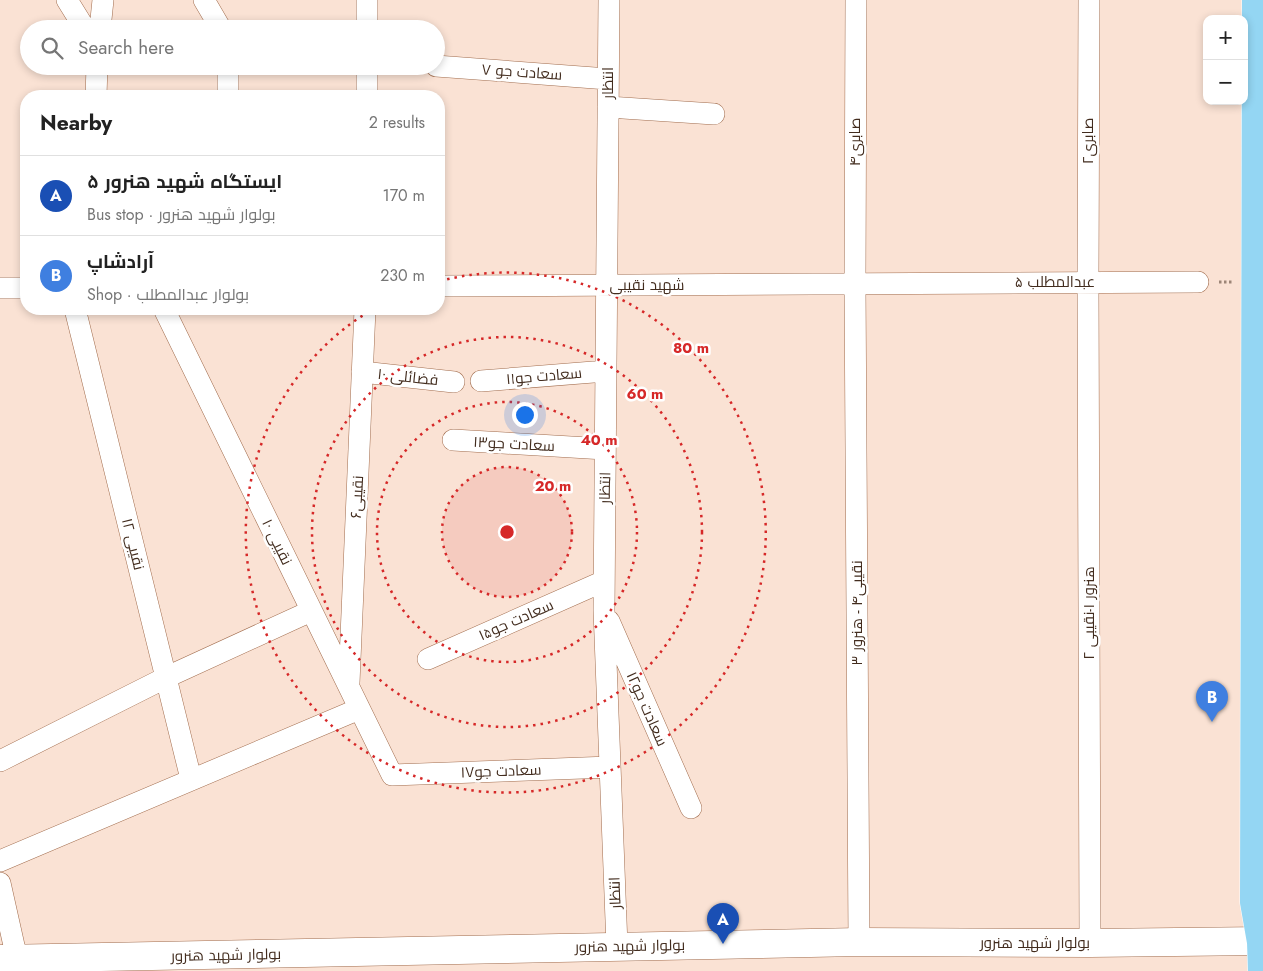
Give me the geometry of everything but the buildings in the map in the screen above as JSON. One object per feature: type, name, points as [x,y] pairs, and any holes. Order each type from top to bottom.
[{"type":"main road","points":[[1256,0],[1254,902],[1262,941],[1262,971]]},
{"type":"main road","name":"بولوار شهید هنرور","points":[[8,959],[358,961],[617,946],[859,942],[1090,943],[1262,941]]},
{"type":"street","points":[[67,0],[79,20]]},
{"type":"street","points":[[101,20],[102,0]]},
{"type":"street","points":[[204,0],[216,20]]},
{"type":"street","points":[[367,0],[367,20]]},
{"type":"street","name":"انتظار","points":[[609,0],[604,610],[617,946]]},
{"type":"street","name":"صابری۴","points":[[855,284],[856,0]]},
{"type":"street","name":"صابری۲","points":[[1088,282],[1089,0]]},
{"type":"street","name":"سعادت جو ۷","points":[[445,67],[608,79]]},
{"type":"street","points":[[96,90],[97,75]]},
{"type":"street","points":[[228,75],[228,90]]},
{"type":"street","points":[[366,90],[367,75]]},
{"type":"street","points":[[608,107],[714,114]]},
{"type":"street","name":"هنرور ۱-نقیبی ۲","points":[[1088,282],[1090,943]]},
{"type":"street","name":"عبدالمطلب ۵","points":[[855,284],[1198,282]]},
{"type":"street","name":"شهید نقیبی","points":[[445,286],[855,284]]},
{"type":"street","name":"نقیبی۴ - هنرور ۳","points":[[855,284],[859,942]]},
{"type":"street","points":[[0,288],[20,288]]},
{"type":"street","name":"نقیبی ۱۲","points":[[76,315],[191,779]]},
{"type":"street","name":"نقیبی ۱۰","points":[[167,315],[392,775]]},
{"type":"street","name":"نقیبی۶","points":[[348,686],[365,315]]},
{"type":"street","name":"سعادت جو۱۱","points":[[481,381],[606,371]]},
{"type":"street","name":"فضائلی ۱۰","points":[[362,372],[454,382]]},
{"type":"street","name":"سعادت جو۱۳","points":[[452,440],[605,449]]},
{"type":"street","name":"سعادت جو۱۵","points":[[428,659],[604,582]]},
{"type":"street","name":"سعادت جو۱۲","points":[[604,610],[691,808]]},
{"type":"street","points":[[0,760],[167,677],[311,611]]},
{"type":"street","points":[[0,861],[359,709]]},
{"type":"street","name":"سعادت جو۱۷","points":[[392,775],[610,767]]},
{"type":"street","points":[[0,883],[8,959]]},
{"type":"path","points":[[1198,282],[1255,282]]},
{"type":"place","name":"آرادشاپ","points":[[1212,722]]},
{"type":"place","name":"ایستگاه شهید هنرور ۵","points":[[723,944]]}]
